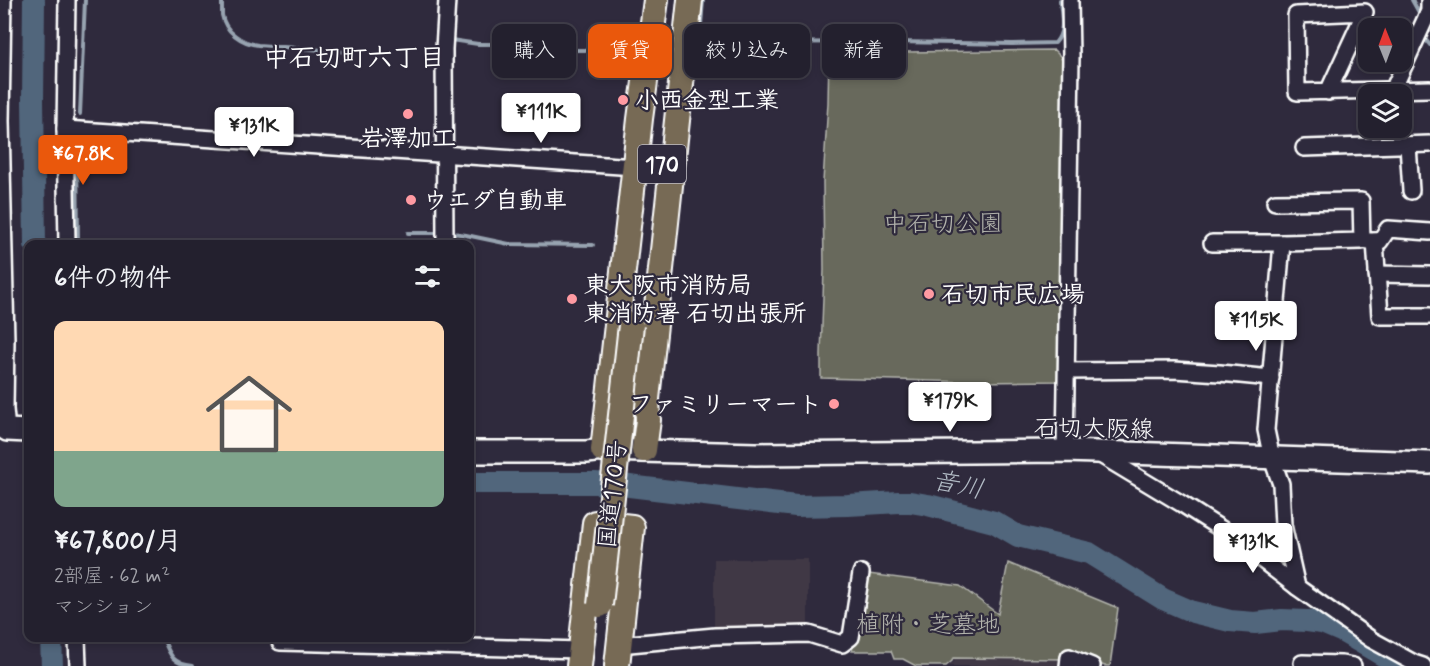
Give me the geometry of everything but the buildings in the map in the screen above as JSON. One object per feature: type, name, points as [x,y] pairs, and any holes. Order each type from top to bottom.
[{"type":"highway","points":[[603,450],[656,0]]},
{"type":"highway","name":"国道170号","points":[[607,666],[606,606],[637,326],[667,0]]},
{"type":"highway","name":"国道170号","points":[[637,326],[680,0]]},
{"type":"highway","points":[[644,450],[651,363],[690,0]]},
{"type":"highway","points":[[584,661],[595,522],[632,527],[618,656]]},
{"type":"highway","name":"国道170号","points":[[584,661],[606,606]]},
{"type":"main road","name":"石切大阪線","points":[[474,452],[603,450],[756,454],[1097,452],[1430,463]]},
{"type":"street","points":[[3,0],[1,121],[3,348],[5,409],[10,431]]},
{"type":"street","points":[[67,0],[65,129],[67,240]]},
{"type":"street","points":[[445,240],[444,49],[447,0]]},
{"type":"street","points":[[1065,452],[1070,0]]},
{"type":"street","points":[[1395,84],[1427,8]]},
{"type":"street","points":[[1328,92],[1365,12],[1296,15],[1297,92],[1328,92],[1358,91]]},
{"type":"street","points":[[1412,89],[1430,89]]},
{"type":"street","points":[[65,129],[635,167]]},
{"type":"street","points":[[1304,148],[1430,144]]},
{"type":"street","points":[[1408,145],[1411,191]]},
{"type":"street","points":[[1275,202],[1361,201],[1377,274],[1380,316],[1430,316]]},
{"type":"street","points":[[1212,243],[1380,241],[1388,229],[1430,232]]},
{"type":"street","points":[[1282,243],[1266,430],[1272,459],[1281,484],[1283,525],[1297,587]]},
{"type":"street","points":[[1377,274],[1430,275]]},
{"type":"street","points":[[1067,371],[1174,370],[1270,378]]},
{"type":"street","points":[[1097,452],[1228,534],[1372,640],[1423,666]]},
{"type":"street","points":[[618,656],[715,636],[809,634],[842,644],[851,637],[861,573]]},
{"type":"street","points":[[77,642],[78,666]]},
{"type":"street","points":[[280,642],[584,661]]},
{"type":"street","points":[[1068,666],[1069,657],[1092,666]]},
{"type":"street","points":[[1302,663],[1353,666]]},
{"type":"shaded area","points":[[714,559],[808,559],[808,629],[714,629]]},
{"type":"shaded area","points":[[953,658],[1064,660],[1063,666],[948,666],[954,662]]},
{"type":"green space","name":"中石切公園","points":[[1054,50],[1060,56],[1064,65],[1062,381],[973,382],[821,378],[824,270],[823,182],[828,78],[906,78],[906,52]]},
{"type":"green space","name":"植附・芝墓地","points":[[1008,563],[1118,608],[1110,666],[1066,653],[1064,659],[953,658],[946,666],[916,666],[903,659],[894,659],[891,651],[852,651],[869,574],[960,586],[998,614]]},
{"type":"waterway","points":[[34,0],[35,240]]},
{"type":"waterway","points":[[80,114],[85,0]]},
{"type":"waterway","points":[[222,0],[222,15],[227,27],[235,36],[246,42],[258,45],[348,52]]},
{"type":"waterway","points":[[703,0],[700,37],[701,42],[704,43],[1012,44],[1055,43],[1062,28],[1060,0]]},
{"type":"waterway","points":[[1412,0],[1421,16]]},
{"type":"waterway","points":[[1425,39],[1430,45]]},
{"type":"waterway","points":[[451,42],[451,40],[500,44],[518,41],[558,50],[588,50]]},
{"type":"waterway","points":[[77,150],[78,240]]},
{"type":"waterway","points":[[408,233],[438,233]]},
{"type":"waterway","points":[[453,233],[509,244],[593,245]]},
{"type":"waterway","name":"音川","points":[[474,483],[595,483],[796,506],[899,502],[928,505],[994,522],[1018,536],[1089,553],[1163,599],[1193,612],[1230,621],[1255,623],[1282,620],[1322,623],[1343,632],[1401,666]]},
{"type":"waterway","points":[[51,642],[52,666]]},
{"type":"waterway","points":[[165,642],[173,658],[193,666]]},
{"type":"place","name":"小西金型工業","points":[[623,100]]},
{"type":"place","name":"岩澤加工","points":[[408,114]]},
{"type":"place","name":"ウエダ自動車","points":[[411,200]]},
{"type":"place","name":"石切市民広場","points":[[929,294]]},
{"type":"place","name":"東大阪市消防局 東消防署 石切出張所","points":[[572,299]]},
{"type":"place","name":"ファミリーマート","points":[[834,404]]},
{"type":"district","name":"中石切町六丁目","points":[[354,57]]}]
